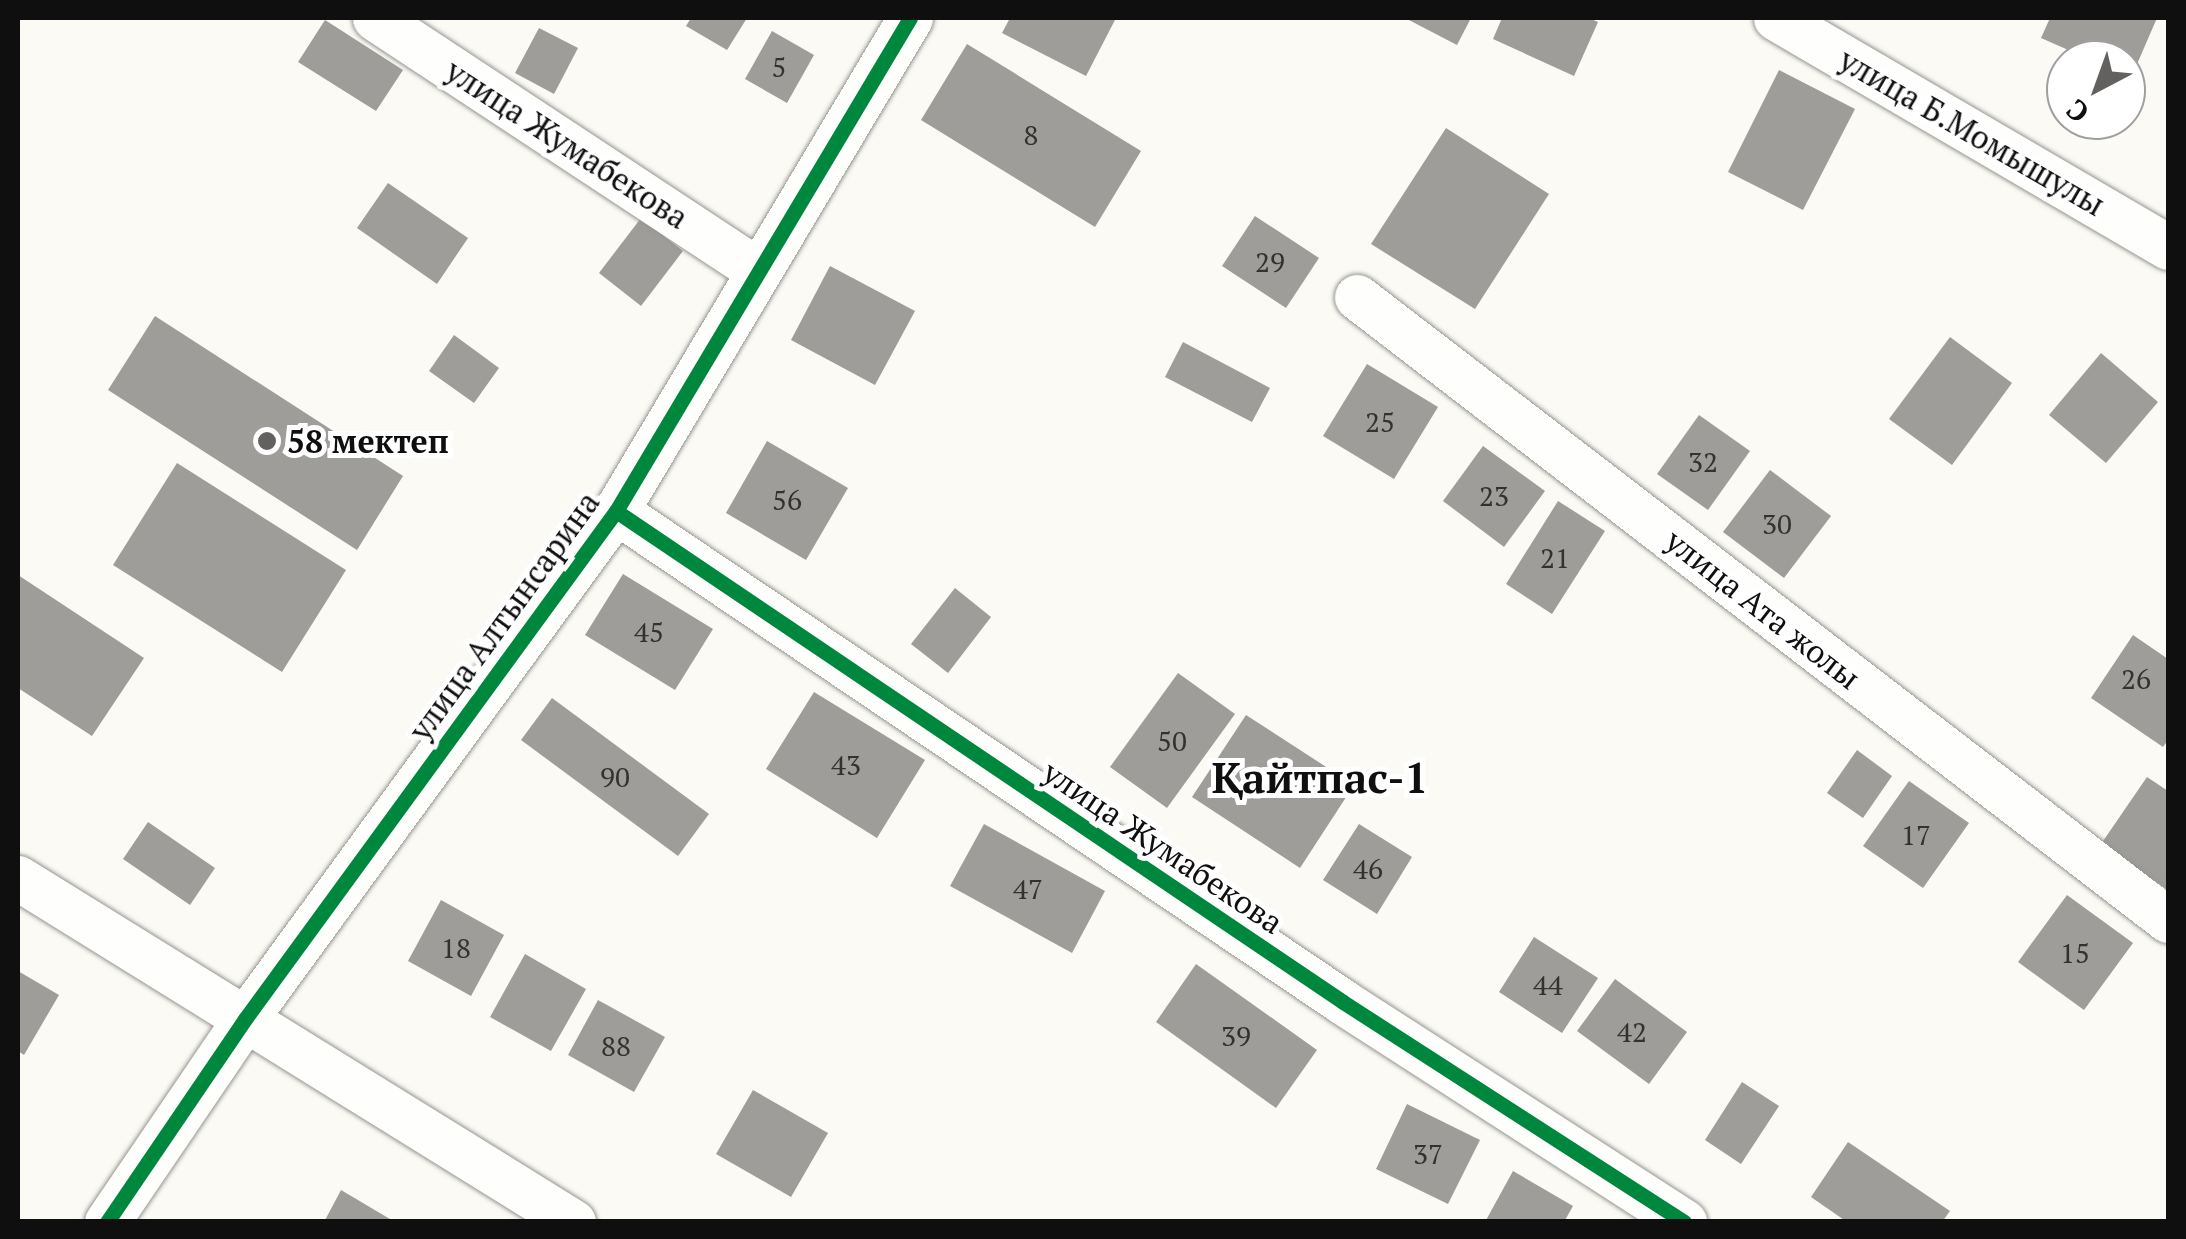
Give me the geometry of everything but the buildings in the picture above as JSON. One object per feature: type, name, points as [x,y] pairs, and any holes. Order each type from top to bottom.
[{"type":"street","name":"улица Жумабекова","points":[[376,18],[758,271]]},
{"type":"street","name":"улица Алтынсарина","points":[[106,1222],[245,1019],[616,511],[910,18]]},
{"type":"street","name":"улица Б.Момышулы","points":[[1776,18],[2168,247]]},
{"type":"street","name":"улица Ата жолы","points":[[1357,297],[2168,920]]},
{"type":"street","name":"улица Жумабекова","points":[[616,511],[1343,1002],[1684,1222]]},
{"type":"street","points":[[18,878],[573,1222]]},
{"type":"cycle path","points":[[107,1222],[245,1019],[616,511],[910,18]]},
{"type":"cycle path","points":[[616,511],[1343,1002],[1684,1222]]},
{"type":"place","name":"58 мектеп","points":[[267,441]]},
{"type":"district","name":"Қайтпас-1","points":[[1320,777]]}]
